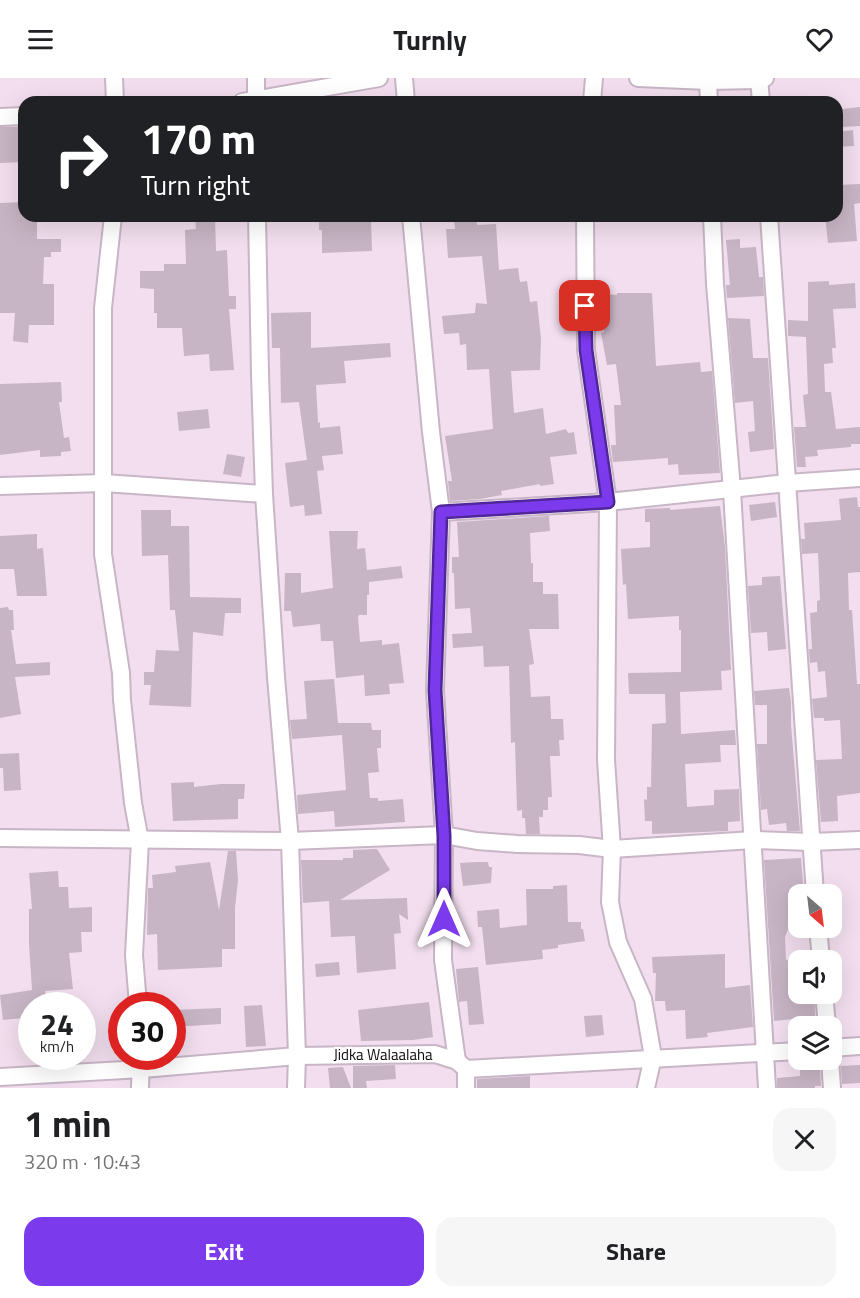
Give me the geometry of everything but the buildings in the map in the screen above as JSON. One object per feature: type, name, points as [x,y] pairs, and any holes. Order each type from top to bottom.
[{"type":"street","points":[[114,78],[115,96]]},
{"type":"street","points":[[252,96],[256,78]]},
{"type":"street","points":[[283,96],[379,78]]},
{"type":"street","points":[[404,78],[406,96]]},
{"type":"street","points":[[592,96],[594,78]]},
{"type":"street","points":[[638,78],[708,81],[762,79],[761,96]]},
{"type":"street","points":[[708,81],[709,96]]},
{"type":"street","points":[[0,117],[18,116]]},
{"type":"street","points":[[112,222],[103,309],[103,554],[121,673],[133,803],[140,841],[134,956],[137,992]]},
{"type":"street","points":[[257,222],[264,494],[290,841],[296,1088]]},
{"type":"street","points":[[412,222],[441,512],[435,690],[444,836],[443,960],[466,1088]]},
{"type":"street","points":[[585,222],[586,350],[608,502],[606,760],[612,849],[610,902],[618,942],[643,999],[653,1058],[646,1088]]},
{"type":"street","points":[[712,222],[715,284],[732,490],[767,1088]]},
{"type":"street","points":[[769,222],[814,884]]},
{"type":"street","points":[[441,512],[608,502],[787,483],[860,478]]},
{"type":"street","points":[[0,486],[104,483],[264,494]]},
{"type":"street","points":[[0,838],[290,841],[444,836],[477,841],[579,845],[612,849],[753,840],[810,842],[860,840]]},
{"type":"street","points":[[842,1047],[860,1046]]},
{"type":"street","name":"Jidka Walaalaha","points":[[186,1060],[435,1054],[461,1065],[788,1052]]},
{"type":"street","name":"Jidka Walaalaha","points":[[0,1077],[108,1066]]},
{"type":"street","points":[[140,1088],[141,1070]]},
{"type":"street","points":[[831,1070],[832,1088]]},
{"type":"route","points":[[444,919],[444,836],[435,690],[441,512],[608,502],[586,350],[585,306]]}]
